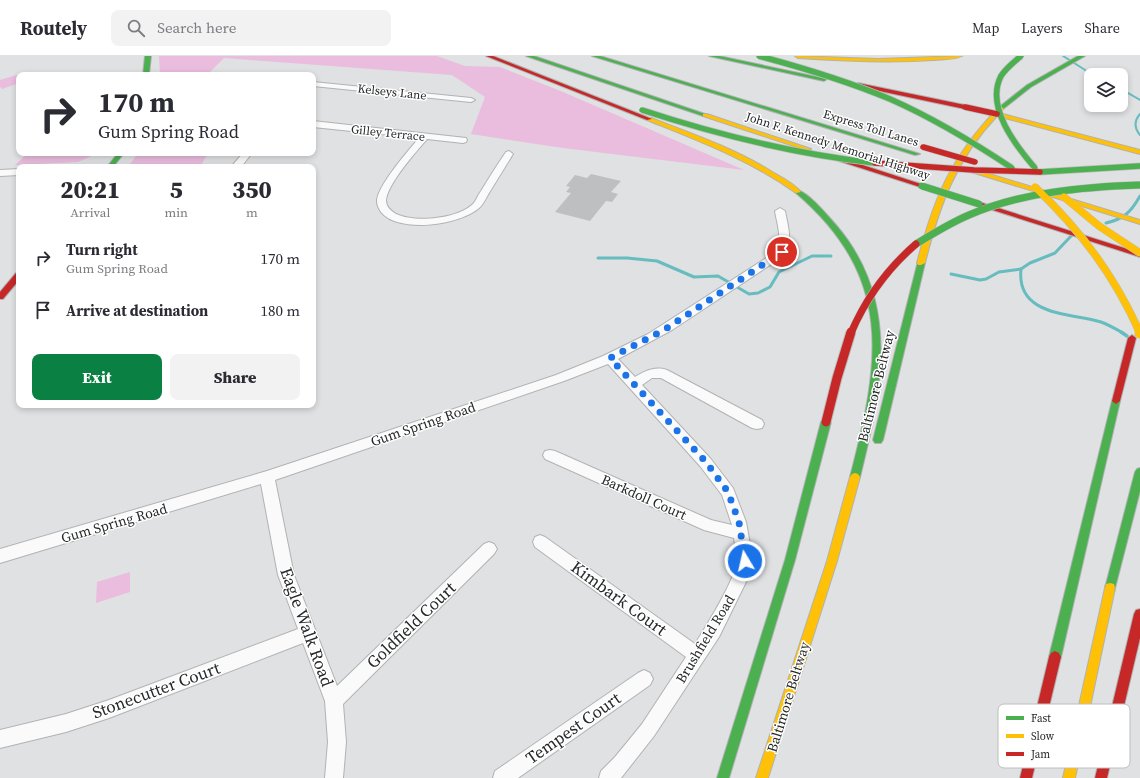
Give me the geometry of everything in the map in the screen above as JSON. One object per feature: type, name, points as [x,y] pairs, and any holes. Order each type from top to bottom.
[{"type":"main road","points":[[146,72],[148,56]]},
{"type":"main road","points":[[489,56],[716,146],[763,168],[797,191],[820,212],[847,243],[866,280],[874,310],[876,335],[872,391],[864,439],[843,523],[762,778]]},
{"type":"main road","points":[[501,56],[642,110],[694,127],[800,152],[880,163],[956,170],[1030,172],[1097,170],[1140,166]]},
{"type":"main road","name":"John F. Kennedy Memorial Highway","points":[[529,56],[922,186],[1140,254]]},
{"type":"main road","name":"Express Toll Lanes","points":[[595,56],[920,150],[1095,198]]},
{"type":"main road","name":"Express Toll Lanes","points":[[621,56],[920,150],[1140,222]]},
{"type":"main road","points":[[712,56],[965,107],[1140,152]]},
{"type":"main road","points":[[759,56],[822,73],[887,96],[953,130],[1012,168],[1054,204],[1095,250],[1122,294],[1136,334]]},
{"type":"main road","points":[[798,56],[885,61],[959,56]]},
{"type":"main road","points":[[1021,56],[1009,66],[1001,78],[998,88],[1000,106],[1005,123],[1015,142],[1030,163],[1049,183],[1084,213],[1140,254]]},
{"type":"main road","name":"Baltimore Beltway","points":[[875,449],[930,228],[939,198],[950,172],[972,138],[1000,108],[1018,93],[1040,79],[1082,56]]},
{"type":"main road","points":[[723,778],[752,689],[790,560],[847,345],[862,308],[886,273],[900,258],[934,232],[963,217],[992,206],[1014,199],[1070,189],[1140,185]]},
{"type":"main road","points":[[0,297],[16,278]]},
{"type":"main road","points":[[1044,704],[1128,352],[1136,334],[1140,314]]},
{"type":"main road","points":[[1085,704],[1114,567],[1140,472]]},
{"type":"main road","points":[[1119,704],[1140,614]]},
{"type":"main road","points":[[1026,778],[1028,768]]},
{"type":"main road","points":[[1069,778],[1071,768]]},
{"type":"main road","points":[[1101,778],[1103,768]]},
{"type":"street","name":"Kelseys Lane","points":[[316,84],[471,100]]},
{"type":"street","name":"Gilley Terrace","points":[[316,124],[463,140]]},
{"type":"street","points":[[424,137],[381,199],[385,212],[402,220],[416,222],[428,221],[459,216],[468,211],[476,206],[509,154]]},
{"type":"street","points":[[239,164],[245,156]]},
{"type":"street","points":[[0,172],[16,172]]},
{"type":"street","name":"Gum Spring Road","points":[[0,556],[267,477],[560,378],[610,358],[664,330],[782,252],[785,244],[780,211]]},
{"type":"street","name":"Brushfield Road","points":[[608,778],[622,764],[648,730],[697,655],[726,608],[738,582],[745,561],[739,522],[733,501],[716,474],[610,358]]},
{"type":"street","points":[[634,384],[649,374],[663,373],[757,424]]},
{"type":"street","name":"Barkdoll Court","points":[[550,455],[709,526],[740,533]]},
{"type":"street","name":"Eagle Walk Road","points":[[267,477],[286,575],[334,701],[337,742],[334,778]]},
{"type":"street","name":"Kimbark Court","points":[[540,542],[697,655]]},
{"type":"street","name":"Goldfield Court","points":[[334,701],[489,549]]},
{"type":"street","name":"Stonecutter Court","points":[[0,739],[66,723],[308,632]]},
{"type":"street","name":"Tempest Court","points":[[502,778],[644,679]]},
{"type":"shaded area","points":[[159,56],[437,56],[465,66],[500,67],[563,92],[744,170],[563,148],[471,134],[485,97],[452,75],[224,58],[210,72],[160,72]]},
{"type":"shaded area","points":[[16,75],[16,84],[2,89],[0,87],[0,80]]},
{"type":"shaded area","points":[[25,156],[91,156],[78,162],[16,164]]},
{"type":"shaded area","points":[[136,156],[206,156],[202,164],[130,164]]},
{"type":"shaded area","points":[[130,572],[130,592],[96,603],[97,582]]},
{"type":"building","points":[[591,174],[621,181],[611,192],[618,194],[612,202],[606,201],[590,221],[555,212],[571,193],[566,192],[570,187],[566,186],[575,175],[587,178]]},
{"type":"waterway","points":[[1063,56],[1084,69]]},
{"type":"waterway","points":[[1128,93],[1140,100]]},
{"type":"waterway","points":[[1140,114],[1136,124],[1140,135]]},
{"type":"waterway","points":[[1106,223],[1118,219],[1130,211],[1140,196]]},
{"type":"waterway","points":[[1021,269],[1030,263],[1055,253],[1072,235]]},
{"type":"waterway","points":[[598,258],[627,258],[657,261],[694,277],[718,276],[749,294],[758,293],[770,287],[779,272],[812,256],[831,256]]},
{"type":"waterway","points":[[951,274],[980,280],[986,279],[999,272],[1021,269]]},
{"type":"waterway","points":[[1021,269],[1022,284],[1027,296],[1036,304],[1061,314],[1101,322],[1123,333]]},
{"type":"waterway","points":[[1121,332],[1127,336]]},
{"type":"traffic: fast","points":[[146,72],[148,56]]},
{"type":"traffic: fast","points":[[529,56],[705,115]]},
{"type":"traffic: fast","points":[[595,56],[917,154]]},
{"type":"traffic: fast","points":[[712,56],[824,79]]},
{"type":"traffic: fast","points":[[759,56],[827,75],[891,100],[952,130],[1012,168]]},
{"type":"traffic: fast","points":[[1021,56],[1009,66],[1000,79],[997,91],[998,103],[1001,115],[1012,138],[1035,168]]},
{"type":"traffic: fast","points":[[1001,108],[1029,86],[1082,56]]},
{"type":"traffic: fast","points":[[642,110],[699,128],[787,150],[875,163]]},
{"type":"traffic: fast","points":[[112,164],[119,156]]},
{"type":"traffic: fast","points":[[1040,172],[1140,166]]},
{"type":"traffic: fast","points":[[916,244],[943,227],[970,214],[1017,199],[1066,190],[1140,185]]},
{"type":"traffic: fast","points":[[922,186],[979,204]]},
{"type":"traffic: fast","points":[[798,192],[812,203],[824,216],[836,230],[856,259],[864,275],[874,309],[877,328],[876,371],[869,416],[855,477]]},
{"type":"traffic: fast","points":[[878,440],[921,263]]},
{"type":"traffic: fast","points":[[1055,657],[1116,401]]},
{"type":"traffic: fast","points":[[723,778],[790,560],[826,422]]},
{"type":"traffic: fast","points":[[1110,588],[1140,472]]},
{"type":"traffic: slow","points":[[798,56],[878,60],[919,60],[959,56]]},
{"type":"traffic: slow","points":[[921,263],[933,218],[949,179],[970,143],[1001,108]]},
{"type":"traffic: slow","points":[[997,114],[1140,152]]},
{"type":"traffic: slow","points":[[705,115],[808,149]]},
{"type":"traffic: slow","points":[[649,119],[708,142],[746,159],[764,169],[798,192]]},
{"type":"traffic: slow","points":[[970,170],[1140,222]]},
{"type":"traffic: slow","points":[[1035,187],[1068,220],[1096,254],[1120,292],[1140,334]]},
{"type":"traffic: slow","points":[[1064,197],[1099,226],[1140,253]]},
{"type":"traffic: slow","points":[[762,778],[832,561],[855,477]]},
{"type":"traffic: slow","points":[[1085,704],[1110,588]]},
{"type":"traffic: slow","points":[[1069,778],[1071,768]]},
{"type":"traffic: jam","points":[[489,56],[649,119]]},
{"type":"traffic: jam","points":[[858,85],[965,107]]},
{"type":"traffic: jam","points":[[965,107],[997,114]]},
{"type":"traffic: jam","points":[[923,147],[975,162]]},
{"type":"traffic: jam","points":[[841,160],[922,186]]},
{"type":"traffic: jam","points":[[875,163],[974,170],[1040,172]]},
{"type":"traffic: jam","points":[[979,204],[1140,255]]},
{"type":"traffic: jam","points":[[826,422],[843,356],[858,315],[882,278],[916,244]]},
{"type":"traffic: jam","points":[[0,297],[16,278]]},
{"type":"traffic: jam","points":[[1116,401],[1132,338]]},
{"type":"traffic: jam","points":[[1119,704],[1140,614]]},
{"type":"traffic: jam","points":[[1044,704],[1055,657]]},
{"type":"traffic: jam","points":[[1026,778],[1028,768]]},
{"type":"traffic: jam","points":[[1101,778],[1103,768]]},
{"type":"route","points":[[745,561],[739,522],[733,501],[728,492],[706,462],[610,358],[664,330],[782,252]]}]
